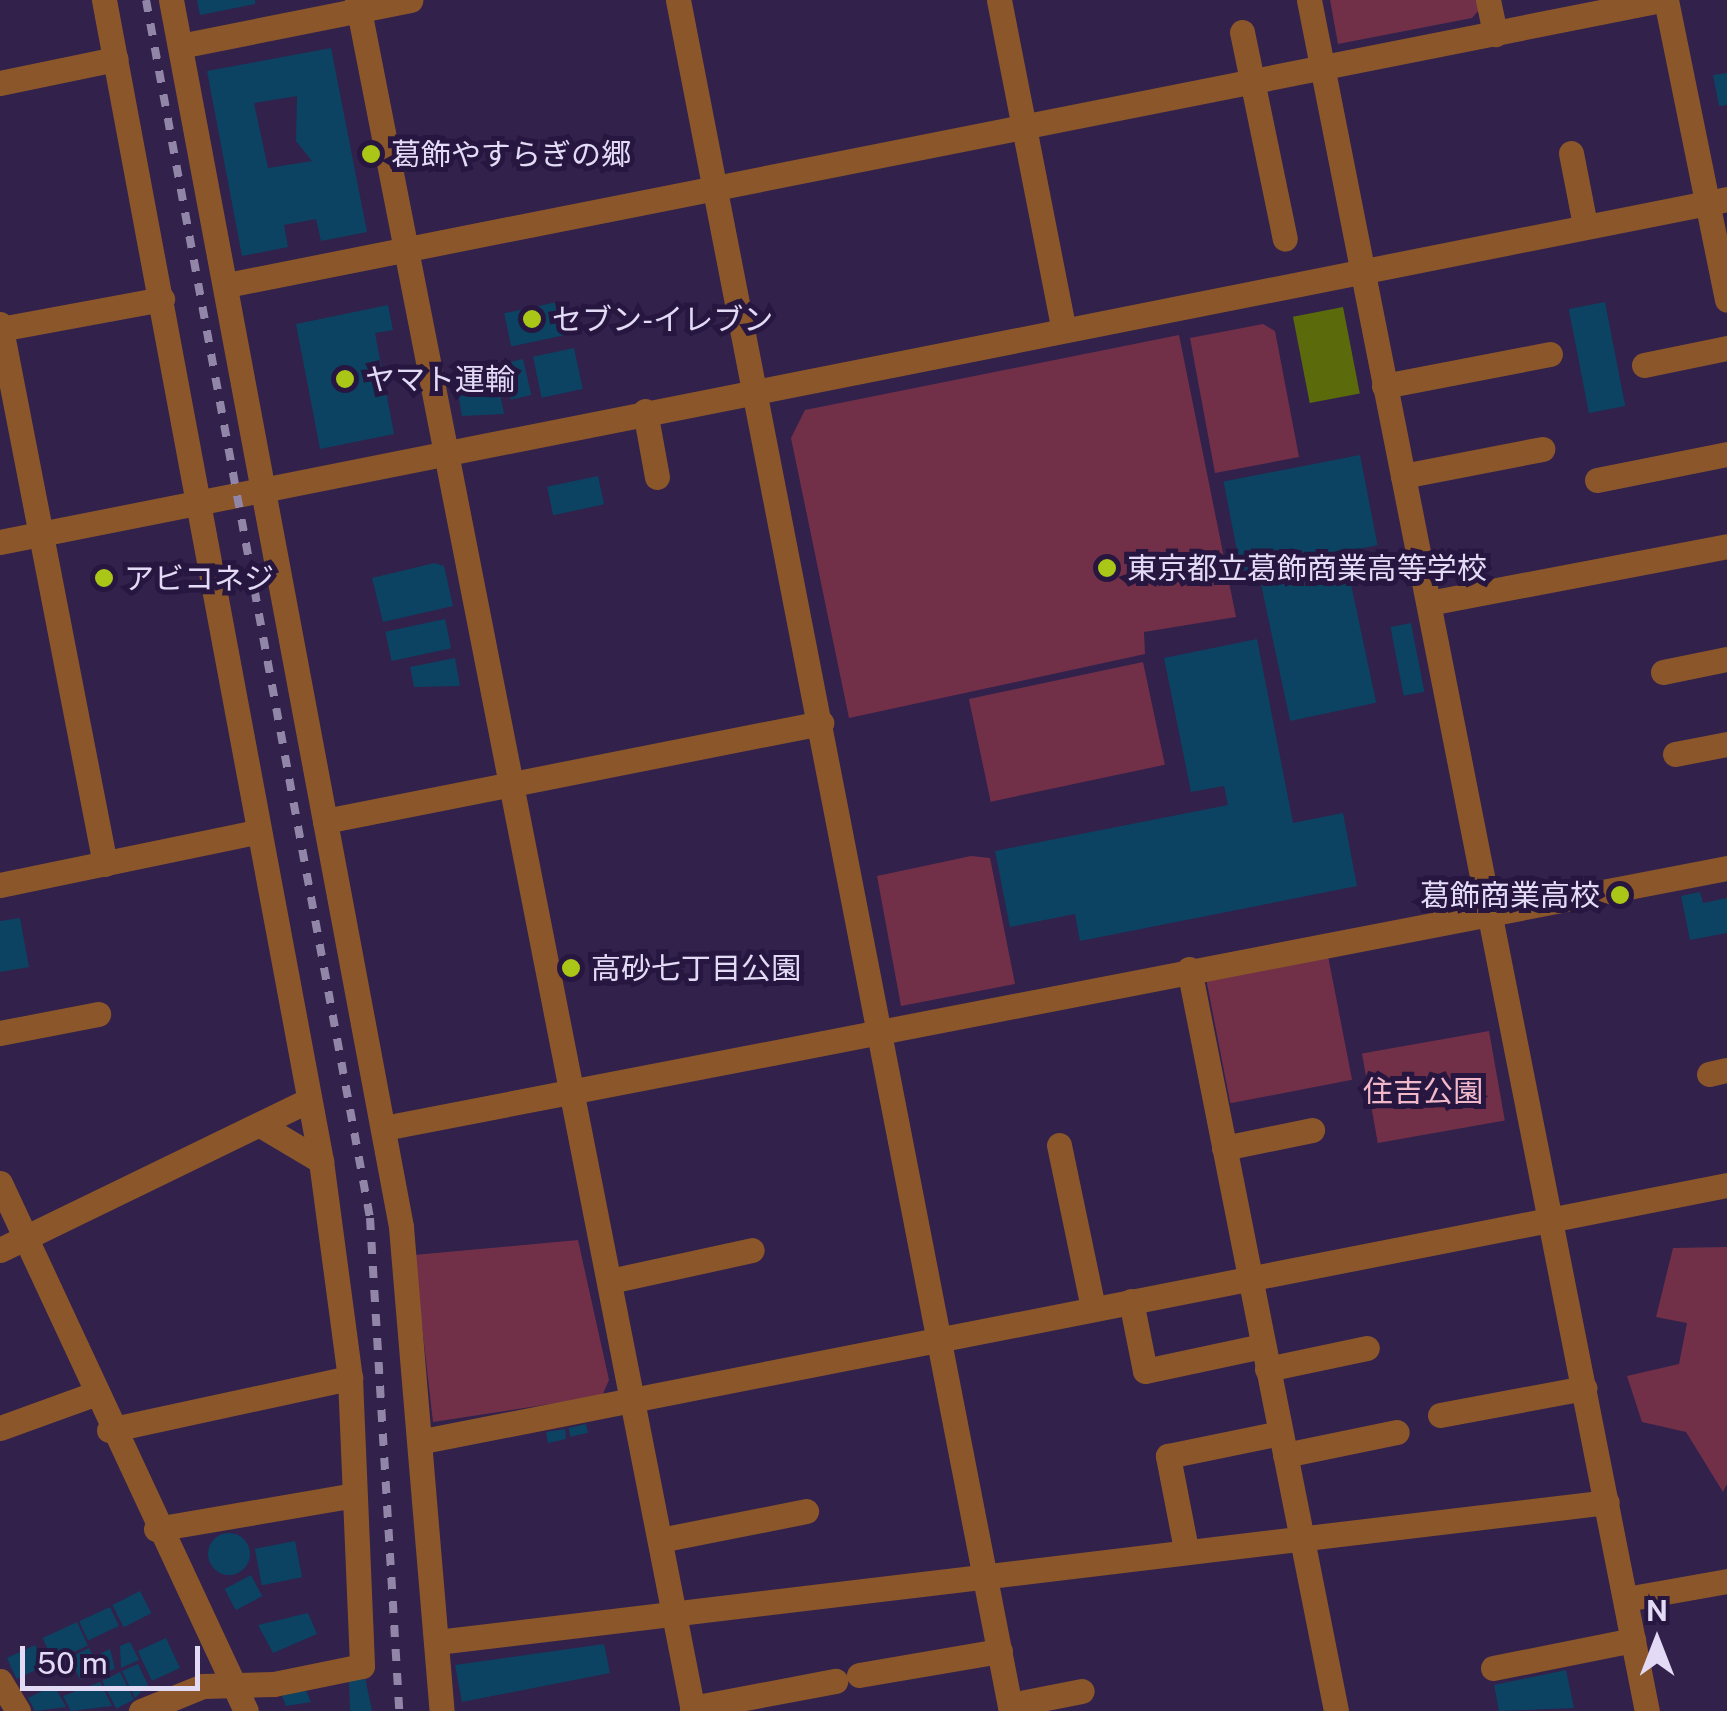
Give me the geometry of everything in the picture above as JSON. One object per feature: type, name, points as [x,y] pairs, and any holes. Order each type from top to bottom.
[{"type":"street","points":[[104,0],[321,1161],[350,1378],[362,1666],[230,1683],[141,1711]]},
{"type":"street","points":[[171,0],[384,1128],[423,1441],[442,1711]]},
{"type":"street","points":[[180,46],[358,5],[410,0]]},
{"type":"street","points":[[678,0],[882,1030],[1011,1708],[1082,1691]]},
{"type":"street","points":[[1000,0],[1063,325]]},
{"type":"street","points":[[1488,0],[1495,34]]},
{"type":"street","points":[[227,285],[1664,0],[1718,201],[1727,300]]},
{"type":"street","points":[[1304,2],[1323,68],[1364,271],[1647,1711]]},
{"type":"street","points":[[358,5],[693,1710],[1000,1651]]},
{"type":"street","points":[[1242,32],[1285,238]]},
{"type":"street","points":[[0,83],[116,60]]},
{"type":"street","points":[[1571,152],[1585,225]]},
{"type":"street","points":[[0,542],[198,497],[755,390],[1063,325],[1718,201]]},
{"type":"street","points":[[105,864],[0,327],[162,298]]},
{"type":"street","points":[[1644,365],[1727,348]]},
{"type":"street","points":[[1384,386],[1550,354]]},
{"type":"street","points":[[645,411],[657,477]]},
{"type":"street","points":[[1403,476],[1542,449]]},
{"type":"street","points":[[1597,480],[1727,454]]},
{"type":"street","points":[[1429,604],[1727,546]]},
{"type":"street","points":[[1662,672],[1727,659]]},
{"type":"street","points":[[325,821],[821,723]]},
{"type":"street","points":[[1674,754],[1727,744]]},
{"type":"street","points":[[0,885],[257,832]]},
{"type":"street","points":[[384,1128],[1189,969],[1727,868]]},
{"type":"street","points":[[1189,969],[1336,1711]]},
{"type":"street","points":[[0,1034],[98,1014]]},
{"type":"street","points":[[11,1244],[309,1100]]},
{"type":"street","points":[[262,1126],[321,1161]]},
{"type":"street","points":[[1224,1148],[1312,1130]]},
{"type":"street","points":[[1059,1144],[1093,1308]]},
{"type":"street","points":[[0,1183],[11,1244],[109,1430],[246,1711]]},
{"type":"street","points":[[423,1441],[1727,1185]]},
{"type":"street","points":[[610,1282],[752,1250]]},
{"type":"street","points":[[1130,1300],[1145,1370],[1367,1348]]},
{"type":"street","points":[[109,1430],[350,1378]]},
{"type":"street","points":[[1440,1415],[1584,1388]]},
{"type":"street","points":[[0,1428],[91,1395]]},
{"type":"street","points":[[1186,1549],[1168,1456],[1397,1432]]},
{"type":"street","points":[[156,1529],[354,1495]]},
{"type":"street","points":[[438,1642],[1186,1549],[1607,1502]]},
{"type":"street","points":[[660,1540],[806,1511]]},
{"type":"street","points":[[1626,1598],[1727,1581]]},
{"type":"street","points":[[1493,1668],[1633,1640]]},
{"type":"street","points":[[0,1681],[18,1711]]},
{"type":"green space","points":[[1330,0],[1478,0],[1480,9],[1472,18],[1338,44]]},
{"type":"green space","points":[[1263,324],[1275,331],[1299,457],[1215,473],[1190,338]]},
{"type":"green space","points":[[1179,335],[1236,617],[1144,632],[1145,654],[849,718],[791,438],[805,410]]},
{"type":"green space","points":[[1143,662],[1165,765],[991,802],[969,699]]},
{"type":"green space","points":[[971,856],[990,858],[1015,984],[901,1006],[877,876]]},
{"type":"green space","points":[[1328,956],[1352,1080],[1230,1103],[1206,980]]},
{"type":"green space","name":"住吉公園","points":[[1489,1031],[1505,1121],[1378,1143],[1362,1053]]},
{"type":"green space","points":[[578,1240],[609,1380],[602,1396],[433,1422],[414,1255]]},
{"type":"green space","points":[[1727,1247],[1727,1484],[1723,1492],[1686,1432],[1642,1422],[1627,1376],[1679,1364],[1687,1323],[1656,1317],[1673,1248]]},
{"type":"shaded area","points":[[1343,307],[1360,393],[1310,403],[1293,317]]},
{"type":"building","points":[[197,0],[255,0],[255,4],[200,15]]},
{"type":"building","points":[[331,48],[367,232],[321,241],[316,219],[284,225],[288,247],[242,256],[207,71]],"holes":[[[297,96],[296,141],[312,161],[268,168],[254,103]]]},
{"type":"building","points":[[1727,73],[1727,105],[1719,106],[1713,75]]},
{"type":"building","points":[[557,302],[564,335],[511,346],[504,313]]},
{"type":"building","points":[[1605,302],[1625,406],[1589,413],[1569,309]]},
{"type":"building","name":"ヤマト運輸","points":[[388,305],[393,330],[375,333],[394,434],[320,449],[296,324]]},
{"type":"building","points":[[574,348],[583,389],[542,398],[533,357]]},
{"type":"building","points":[[523,359],[531,395],[511,400],[503,364]]},
{"type":"building","points":[[496,373],[504,414],[462,416],[456,380]]},
{"type":"building","points":[[1360,455],[1378,545],[1241,572],[1224,482]]},
{"type":"building","points":[[598,476],[604,504],[553,515],[547,487]]},
{"type":"building","points":[[1345,556],[1376,703],[1290,721],[1259,574]]},
{"type":"building","points":[[434,563],[444,566],[453,606],[383,622],[372,578]]},
{"type":"building","points":[[445,619],[451,648],[392,661],[385,632]]},
{"type":"building","points":[[1411,623],[1424,692],[1404,696],[1390,627]]},
{"type":"building","points":[[1257,639],[1293,823],[1343,813],[1357,886],[1080,941],[1075,914],[1010,927],[995,851],[1228,805],[1224,786],[1191,792],[1164,658]]},
{"type":"building","points":[[455,658],[460,686],[414,687],[410,667]]},
{"type":"building","points":[[1700,892],[1703,903],[1727,898],[1727,933],[1690,940],[1681,896]]},
{"type":"building","points":[[20,918],[29,967],[0,972],[0,921]]},
{"type":"building","points":[[586,1424],[588,1433],[570,1437],[568,1428]]},
{"type":"building","points":[[565,1429],[566,1439],[548,1443],[546,1432]]},
{"type":"building","points":[[229,1533],[244,1539],[250,1554],[244,1569],[229,1575],[214,1569],[208,1554],[214,1539]]},
{"type":"building","points":[[295,1541],[302,1577],[262,1585],[255,1549]]},
{"type":"building","points":[[251,1575],[262,1596],[236,1610],[225,1589]]},
{"type":"building","points":[[140,1591],[151,1613],[124,1627],[112,1605]]},
{"type":"building","points":[[110,1607],[119,1626],[88,1640],[79,1621]]},
{"type":"building","points":[[308,1613],[317,1634],[273,1653],[258,1625]]},
{"type":"building","points":[[77,1622],[88,1646],[54,1662],[43,1638]]},
{"type":"building","points":[[166,1638],[180,1668],[152,1681],[138,1651]]},
{"type":"building","points":[[130,1642],[139,1660],[121,1668],[120,1646]]},
{"type":"building","points":[[604,1644],[610,1673],[462,1702],[455,1665]]},
{"type":"building","points":[[35,1645],[45,1666],[17,1679],[7,1658]]},
{"type":"building","points":[[89,1648],[94,1657],[110,1649],[115,1669],[80,1679],[69,1658]]},
{"type":"building","points":[[138,1664],[148,1685],[135,1698],[122,1671]]},
{"type":"building","points":[[1566,1670],[1574,1708],[1499,1711],[1494,1685]]},
{"type":"building","points":[[120,1672],[134,1700],[116,1709],[102,1681]]},
{"type":"building","points":[[365,1677],[372,1711],[350,1711],[349,1680]]},
{"type":"building","points":[[100,1682],[112,1706],[71,1711],[63,1696]]},
{"type":"building","points":[[54,1685],[66,1707],[35,1711],[28,1698]]},
{"type":"building","points":[[304,1686],[311,1702],[286,1706],[282,1696]]},
{"type":"railway","points":[[146,0],[370,1218],[399,1711]]},
{"type":"place","name":"葛飾やすらぎの郷","points":[[371,154]]},
{"type":"place","name":"セブン-イレブン","points":[[532,319]]},
{"type":"place","name":"ヤマト運輸","points":[[345,379]]},
{"type":"place","name":"東京都立葛飾商業高等学校","points":[[1107,568]]},
{"type":"place","name":"アビコネジ","points":[[104,578]]},
{"type":"place","name":"葛飾商業高校","points":[[1620,895]]},
{"type":"place","name":"高砂七丁目公園","points":[[571,968]]}]
